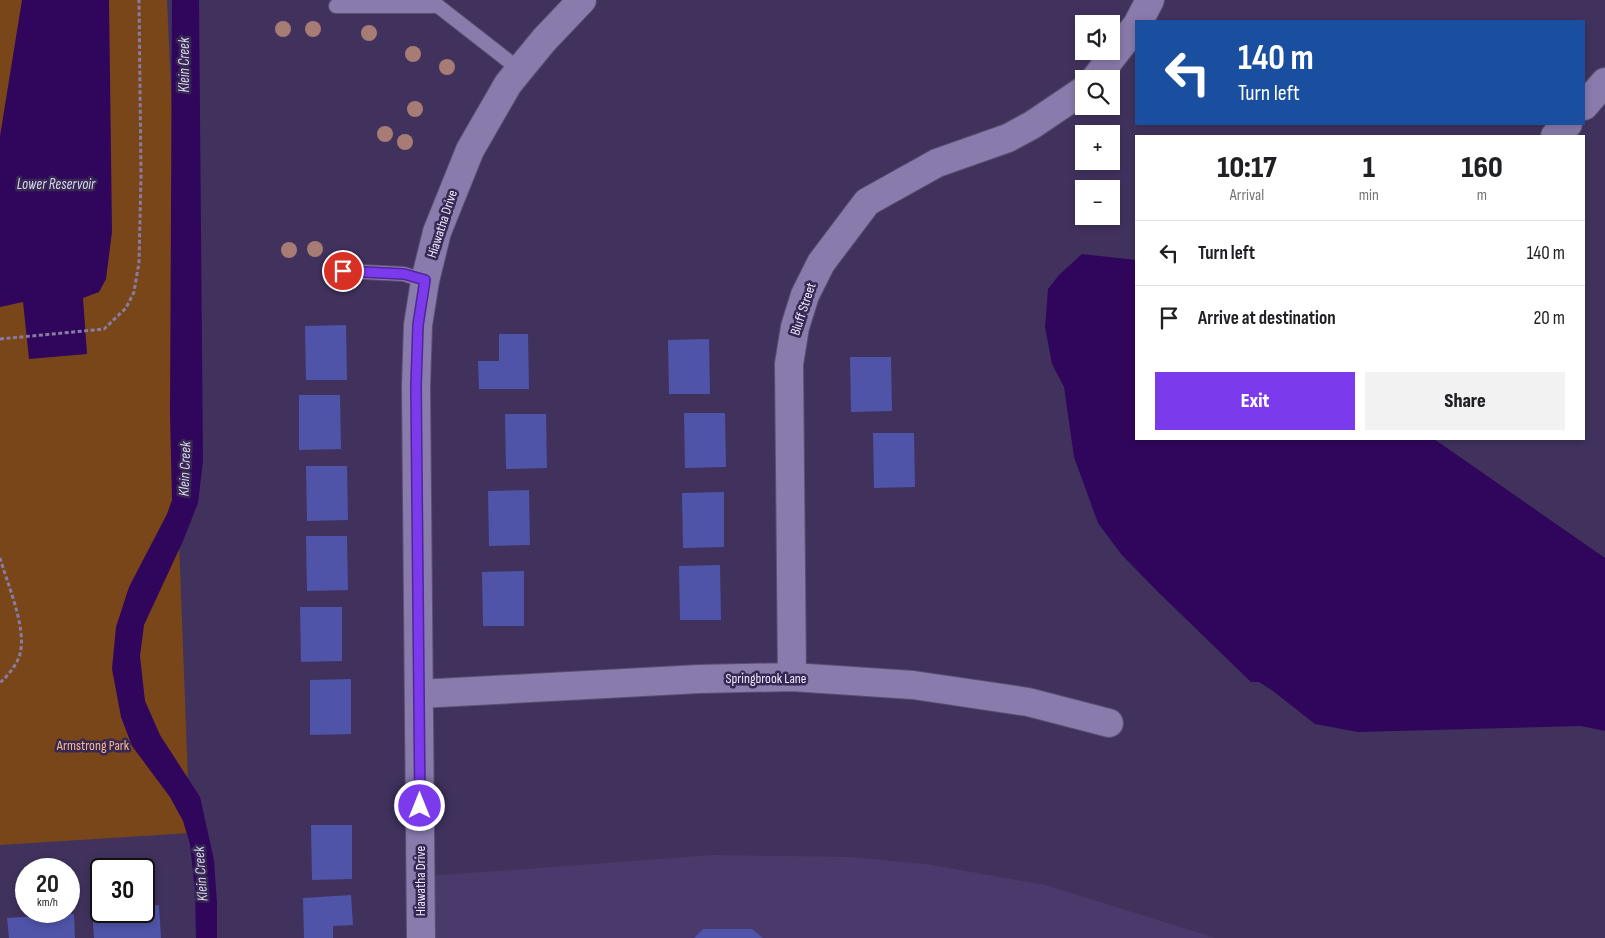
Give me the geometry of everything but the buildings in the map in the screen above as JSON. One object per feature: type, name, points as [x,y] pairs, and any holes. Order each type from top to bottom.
[{"type":"street","name":"Hiawatha Drive","points":[[421,938],[416,386],[418,325],[425,280],[437,232],[470,150],[508,84],[582,0]]},
{"type":"street","points":[[1140,20],[1150,0]]},
{"type":"street","points":[[1102,70],[1135,27]]},
{"type":"street","points":[[1585,105],[1605,82]]},
{"type":"street","name":"Bluff Street","points":[[792,677],[790,364],[795,327],[805,295],[821,263],[867,202],[937,163],[1008,138],[1032,125],[1075,96]]},
{"type":"street","points":[[1556,135],[1567,125]]},
{"type":"street","name":"Springbrook Lane","points":[[419,694],[699,679],[792,677],[913,686],[1028,702],[1109,723]]},
{"type":"lane","points":[[336,6],[438,6],[520,70]]},
{"type":"lane","points":[[343,271],[404,274],[425,280]]},
{"type":"path","points":[[0,339],[91,332],[104,329],[126,308],[136,285],[139,262],[141,176],[139,0]]},
{"type":"path","points":[[0,558],[21,632],[20,654],[10,673],[0,683]]},
{"type":"shaded area","points":[[714,855],[850,857],[926,864],[1045,885],[1216,938],[429,938],[428,876]]},
{"type":"green space","name":"Armstrong Park","points":[[0,0],[167,0],[172,110],[174,409],[190,833],[0,845]]},
{"type":"water","name":"Lower Reservoir","points":[[22,0],[109,0],[112,232],[106,279],[99,292],[83,298],[87,354],[29,359],[23,302],[0,307],[0,136]]},
{"type":"water","name":"Klein Creek","points":[[172,0],[199,0],[203,461],[198,503],[183,541],[144,625],[140,656],[145,701],[160,735],[200,797],[214,860],[217,938],[196,938],[195,891],[190,844],[183,821],[170,797],[132,746],[121,717],[112,669],[116,627],[129,587],[167,514],[172,500],[170,415]]},
{"type":"water","points":[[1082,254],[1135,260],[1135,440],[1435,440],[1605,558],[1605,731],[1581,726],[1358,732],[1315,724],[1273,691],[1259,682],[1251,682],[1121,554],[1098,523],[1074,457],[1064,387],[1052,364],[1045,327],[1048,289],[1059,275]]},
{"type":"route","points":[[343,271],[404,274],[425,280],[418,325],[416,386],[420,806]]}]
